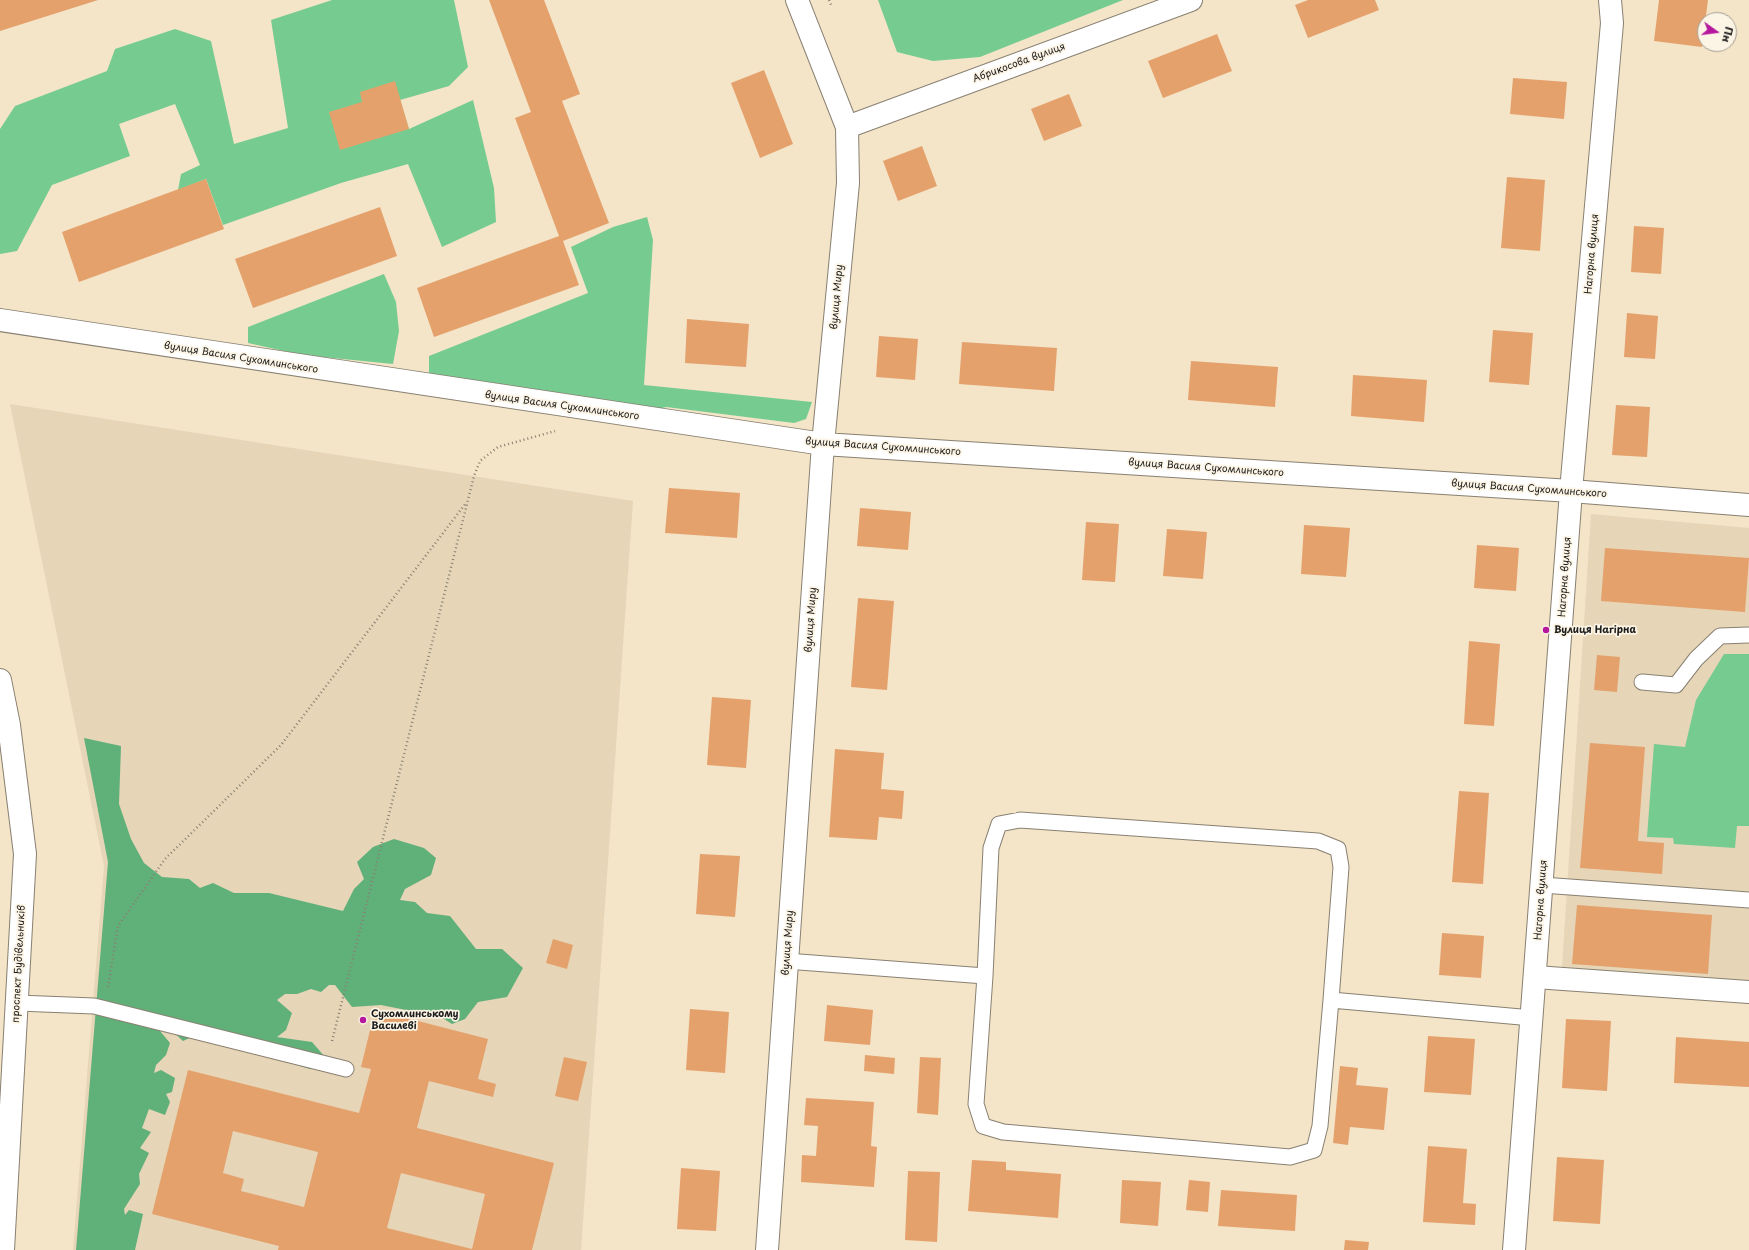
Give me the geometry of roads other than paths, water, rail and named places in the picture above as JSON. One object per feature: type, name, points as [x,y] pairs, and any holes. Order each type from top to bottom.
[{"type":"street","name":"вулиця Миру","points":[[767,1250],[823,444],[848,183],[847,127],[797,0]]},
{"type":"street","name":"Абрикосова вулиця","points":[[847,127],[1191,0]]},
{"type":"street","name":"Нагорна вулиця","points":[[1514,1250],[1571,491],[1612,23],[1610,0]]},
{"type":"street","name":"вулиця Василя Сухомлинського","points":[[0,320],[823,444],[1571,491],[1749,505]]},
{"type":"street","name":"проспект Будівельників","points":[[0,680],[9,725],[25,854],[3,1250]]},
{"type":"street","points":[[1535,977],[1749,992]]},
{"type":"lane","points":[[1642,682],[1676,685],[1696,659],[1720,636],[1749,635]]},
{"type":"lane","points":[[1020,820],[1318,841],[1338,849],[1341,867],[1331,1000],[1320,1126],[1314,1150],[1290,1157],[1003,1132],[982,1126],[976,1104],[985,976],[991,848],[999,824],[1020,820]]},
{"type":"lane","points":[[1542,885],[1749,900]]},
{"type":"lane","points":[[786,961],[985,976]]},
{"type":"lane","points":[[1331,1000],[1532,1018]]},
{"type":"lane","points":[[17,1003],[94,1006],[104,1008],[346,1069]]},
{"type":"place","name":"Вулиця Нагірна","points":[[1546,630]]},
{"type":"place","name":"Сухомлинському Василеві","points":[[363,1020]]}]
